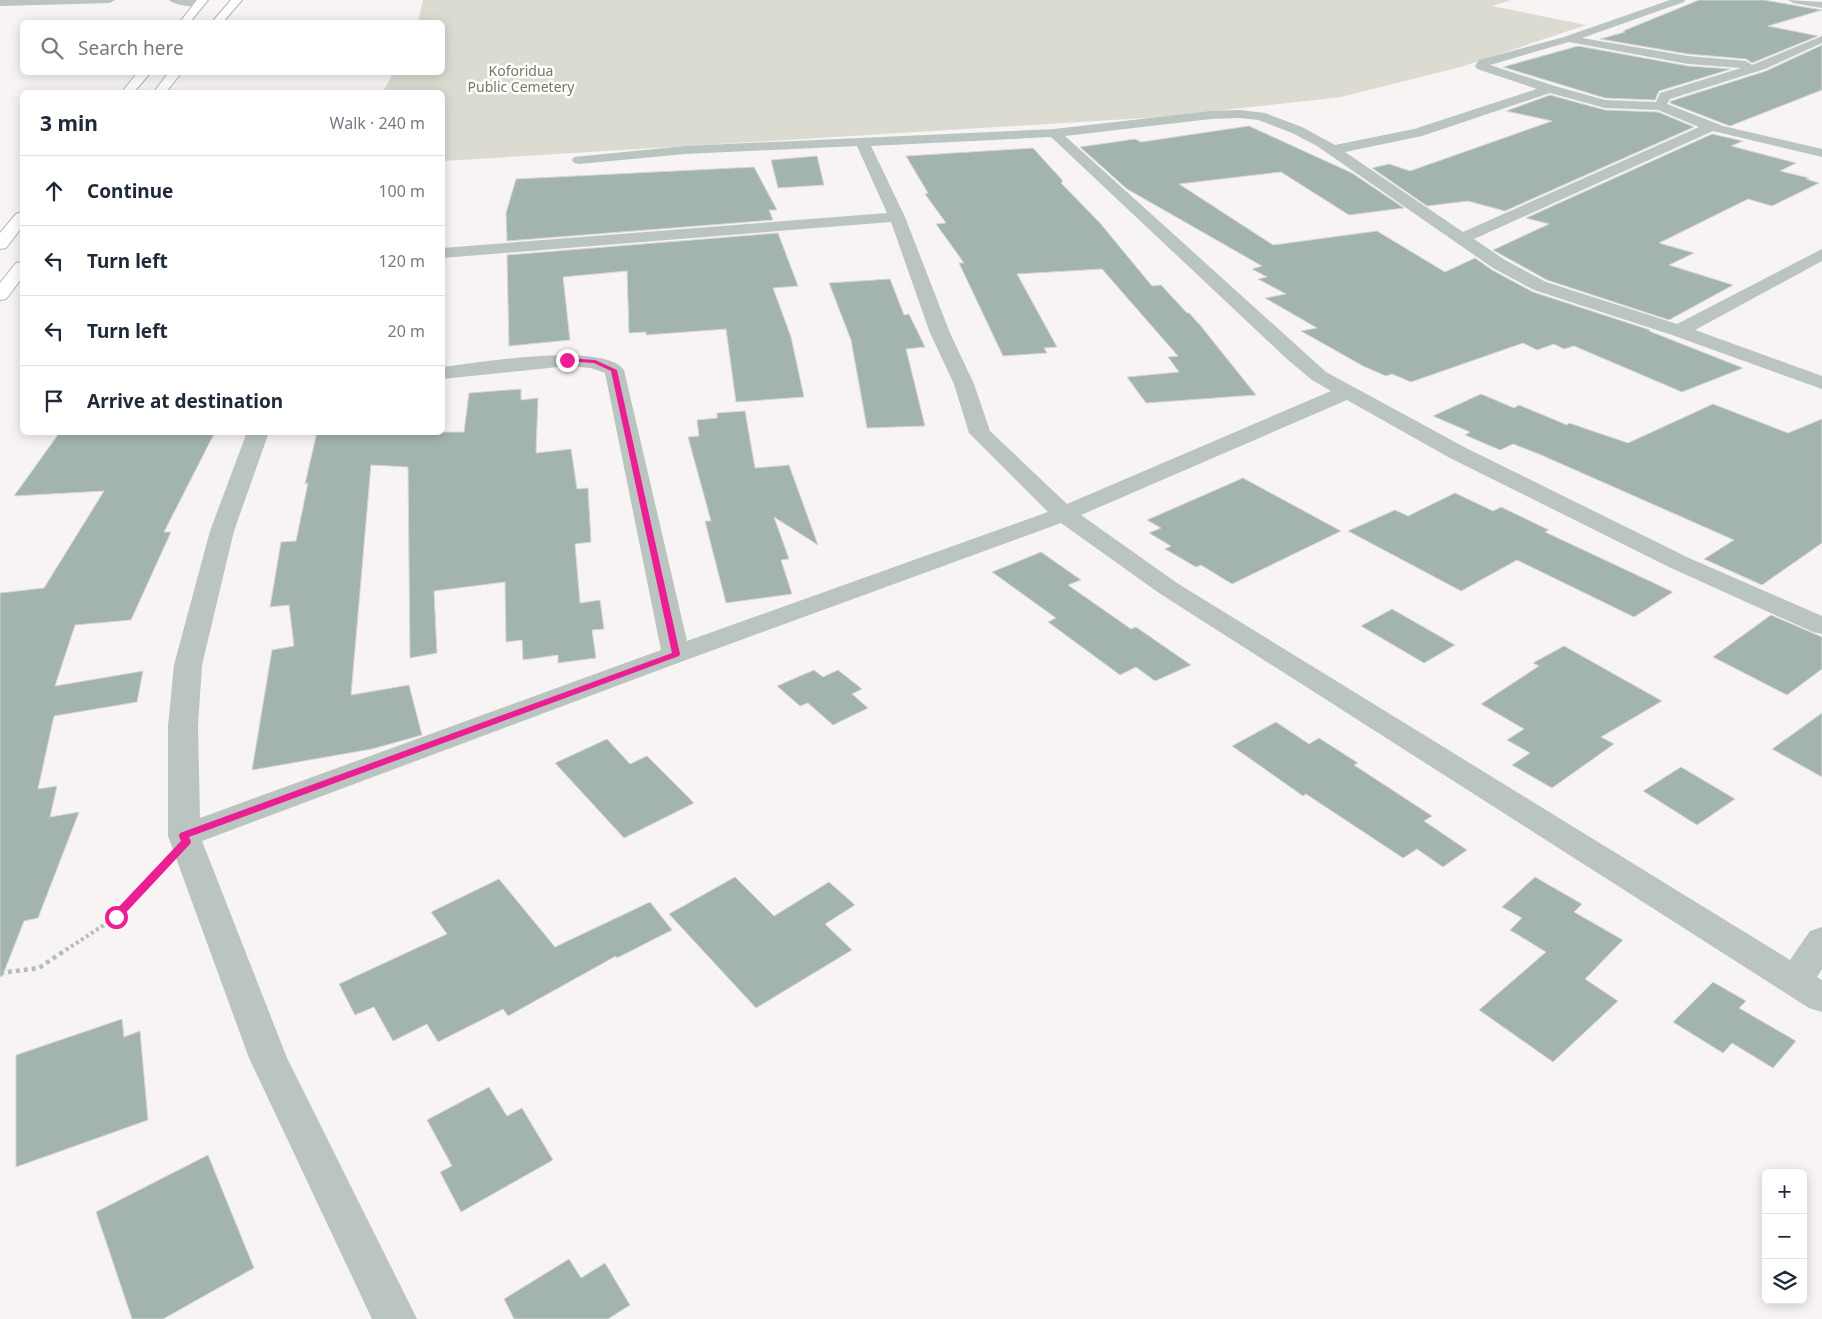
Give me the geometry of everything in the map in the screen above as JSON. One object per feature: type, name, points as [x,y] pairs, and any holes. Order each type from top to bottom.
[{"type":"highway","points":[[219,20],[237,0]]},
{"type":"highway","points":[[187,20],[202,2]]},
{"type":"highway","points":[[130,90],[142,75]]},
{"type":"highway","points":[[162,90],[174,75]]},
{"type":"highway","points":[[1,243],[20,219]]},
{"type":"highway","points":[[0,295],[20,270]]},
{"type":"street","points":[[0,3],[110,0]]},
{"type":"street","points":[[174,0],[202,2]]},
{"type":"street","points":[[1680,0],[1568,39],[1483,63],[1481,66],[1550,89],[1605,104],[1660,106],[1683,119],[1822,153]]},
{"type":"street","points":[[1793,0],[1822,5]]},
{"type":"street","points":[[1568,39],[1688,60],[1761,66]]},
{"type":"street","points":[[1660,106],[1666,96],[1761,66],[1822,39]]},
{"type":"street","points":[[1332,150],[1417,133],[1550,89]]},
{"type":"street","points":[[579,160],[685,150],[1054,133],[1211,115],[1240,114],[1260,116],[1297,130],[1332,150],[1499,264],[1540,286],[1680,331],[1822,383]]},
{"type":"street","points":[[1461,239],[1711,127]]},
{"type":"street","points":[[1054,133],[1319,376],[1458,453],[1680,563],[1822,626]]},
{"type":"street","points":[[862,142],[897,217],[940,333],[964,384],[980,433],[1064,514],[1168,588],[1808,990],[1822,940]]},
{"type":"street","points":[[445,253],[897,217]]},
{"type":"street","points":[[1680,331],[1822,254]]},
{"type":"street","points":[[445,373],[567,360],[595,362],[614,370],[676,654]]},
{"type":"street","points":[[185,839],[676,654],[1064,514],[1347,392]]},
{"type":"street","points":[[257,435],[222,532],[188,665],[183,726],[185,839],[268,1058],[395,1319]]},
{"type":"path","points":[[0,973],[39,968],[116,917],[185,839]]},
{"type":"green space","name":"Koforidua Public Cemetery","points":[[423,0],[1511,0],[1492,6],[1586,25],[1461,67],[1341,97],[1161,117],[445,161],[445,90],[384,90],[392,75],[445,75],[445,20],[418,20]]},
{"type":"building","points":[[1699,0],[1764,0],[1822,10],[1768,26],[1818,36],[1752,63],[1746,59],[1688,54],[1600,39],[1625,32],[1623,31]]},
{"type":"building","points":[[1822,45],[1822,90],[1730,126],[1670,103],[1671,101],[1766,71]]},
{"type":"building","points":[[1578,46],[1688,66],[1731,69],[1659,91],[1655,100],[1605,98],[1503,67]]},
{"type":"building","points":[[1550,95],[1605,110],[1658,112],[1694,127],[1505,211],[1468,201],[1427,206],[1372,168],[1389,164],[1410,171],[1552,121],[1506,111]]},
{"type":"building","points":[[1249,126],[1352,173],[1404,208],[1349,215],[1281,172],[1179,184],[1273,245],[1377,231],[1445,272],[1475,258],[1492,270],[1533,292],[1650,330],[1743,368],[1682,392],[1574,346],[1564,349],[1554,344],[1537,350],[1523,343],[1411,382],[1392,374],[1386,376],[1363,366],[1301,331],[1317,328],[1265,298],[1286,294],[1258,279],[1267,277],[1252,269],[1262,266],[1127,189],[1080,147],[1135,139],[1141,142]]},
{"type":"building","points":[[1712,134],[1743,141],[1731,146],[1796,163],[1780,171],[1809,178],[1806,179],[1819,183],[1772,206],[1748,199],[1659,243],[1694,253],[1669,265],[1733,285],[1669,320],[1547,280],[1493,250],[1549,224],[1526,218]]},
{"type":"building","points":[[1033,148],[1063,181],[1061,183],[1100,223],[1152,286],[1161,285],[1200,325],[1256,395],[1146,403],[1127,377],[1179,372],[1168,357],[1178,356],[1102,269],[1017,274],[1057,347],[1044,348],[1047,353],[1003,356],[959,263],[964,263],[936,224],[946,223],[925,194],[928,193],[906,156]]},
{"type":"building","points":[[817,156],[824,185],[778,188],[771,160]]},
{"type":"building","points":[[754,167],[777,210],[769,210],[773,220],[507,241],[506,213],[516,179]]},
{"type":"building","points":[[778,233],[798,286],[773,288],[791,337],[804,397],[736,402],[726,329],[646,335],[646,332],[629,333],[627,271],[563,277],[570,340],[509,346],[507,255]]},
{"type":"building","points":[[890,279],[904,315],[909,314],[925,347],[906,349],[925,426],[867,428],[851,340],[829,283]]},
{"type":"building","points":[[521,389],[521,400],[538,398],[536,453],[571,449],[577,489],[588,488],[591,542],[575,544],[580,603],[600,600],[604,629],[592,630],[596,658],[558,663],[558,655],[523,660],[522,640],[506,642],[505,582],[434,591],[437,653],[410,658],[408,467],[371,465],[351,695],[409,685],[422,735],[372,749],[252,770],[272,650],[294,646],[289,605],[270,607],[281,542],[296,541],[308,483],[305,484],[316,435],[445,435],[445,432],[464,432],[469,393]]},
{"type":"building","points":[[1481,394],[1514,408],[1519,405],[1567,425],[1569,423],[1628,443],[1713,404],[1788,433],[1822,419],[1822,543],[1762,585],[1704,559],[1734,540],[1513,444],[1500,450],[1465,435],[1470,432],[1433,416]]},
{"type":"building","points":[[745,411],[755,468],[789,465],[818,545],[774,517],[789,559],[781,560],[792,594],[726,603],[705,521],[711,521],[688,437],[699,436],[697,420],[717,418],[717,413]]},
{"type":"building","points":[[58,435],[213,435],[164,532],[171,532],[131,620],[75,625],[55,686],[143,671],[137,702],[54,716],[38,789],[57,786],[50,817],[79,812],[38,918],[24,921],[2,977],[0,976],[0,593],[44,588],[104,491],[14,496]]},
{"type":"building","points":[[1243,478],[1341,531],[1232,584],[1201,565],[1196,567],[1165,549],[1171,546],[1149,533],[1161,528],[1147,520]]},
{"type":"building","points":[[1455,493],[1493,511],[1501,507],[1549,530],[1545,532],[1673,592],[1634,617],[1517,560],[1461,591],[1348,531],[1395,510],[1408,516]]},
{"type":"building","points":[[1041,552],[1081,580],[1068,585],[1131,629],[1136,627],[1191,665],[1155,681],[1136,667],[1120,675],[1048,622],[1056,618],[992,572]]},
{"type":"building","points":[[1392,609],[1455,645],[1424,663],[1361,626]]},
{"type":"building","points":[[1771,615],[1822,637],[1822,669],[1787,695],[1713,657]]},
{"type":"building","points":[[1564,646],[1662,701],[1601,737],[1614,744],[1552,788],[1512,765],[1530,753],[1507,740],[1524,729],[1481,704],[1539,666],[1533,663]]},
{"type":"building","points":[[814,670],[823,677],[838,670],[862,689],[852,694],[868,708],[833,725],[808,703],[800,706],[777,686]]},
{"type":"building","points":[[1822,713],[1822,777],[1772,749]]},
{"type":"building","points":[[1276,722],[1309,744],[1319,738],[1358,763],[1354,765],[1432,816],[1424,821],[1467,850],[1443,867],[1417,849],[1403,858],[1306,794],[1303,796],[1232,746]]},
{"type":"building","points":[[607,739],[630,764],[647,756],[694,803],[624,838],[555,763]]},
{"type":"building","points":[[1681,767],[1735,799],[1697,825],[1643,791]]},
{"type":"building","points":[[735,877],[774,916],[829,882],[855,905],[825,924],[852,950],[756,1008],[669,914]]},
{"type":"building","points":[[1535,877],[1582,904],[1574,912],[1623,940],[1585,979],[1618,1001],[1553,1062],[1479,1010],[1546,952],[1510,930],[1522,918],[1502,907]]},
{"type":"building","points":[[499,879],[555,947],[650,902],[672,930],[617,958],[616,956],[508,1016],[503,1009],[438,1042],[427,1024],[393,1041],[374,1007],[355,1015],[339,984],[447,934],[431,912]]},
{"type":"building","points":[[1713,982],[1746,1001],[1739,1008],[1796,1041],[1773,1068],[1732,1043],[1723,1053],[1673,1022]]},
{"type":"building","points":[[122,1019],[124,1037],[140,1031],[148,1120],[16,1167],[16,1055]]},
{"type":"building","points":[[489,1087],[507,1116],[522,1108],[553,1160],[461,1212],[440,1172],[452,1166],[427,1120]]},
{"type":"building","points":[[208,1155],[254,1268],[163,1319],[132,1319],[96,1212]]},
{"type":"building","points":[[569,1259],[581,1278],[605,1263],[630,1305],[608,1319],[514,1319],[504,1299]]},
{"type":"route","points":[[116,917],[186,842],[184,836],[676,654],[614,370],[595,362],[567,360]]}]
